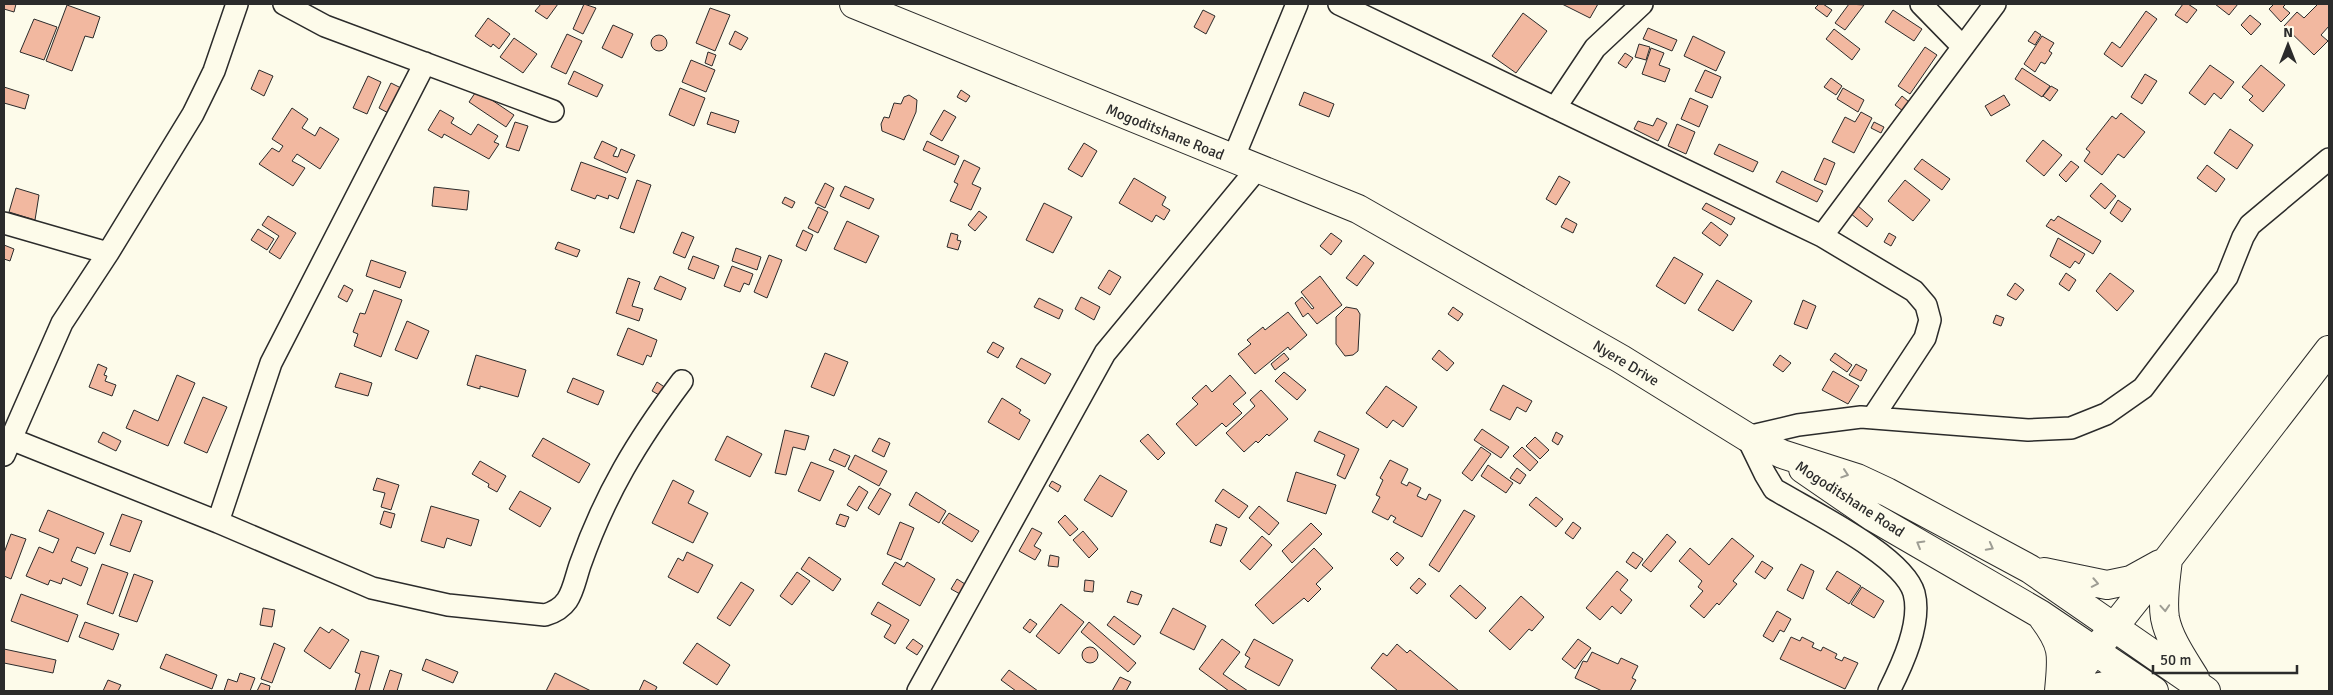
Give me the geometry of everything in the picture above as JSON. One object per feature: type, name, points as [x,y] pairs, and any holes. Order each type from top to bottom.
[{"type":"main road","name":"Mogoditshane Road","points":[[854,4],[1358,209],[1471,272]]},
{"type":"main road","name":"Nyere Drive","points":[[1471,272],[1747,437],[1782,454]]},
{"type":"main road","points":[[2061,691],[2168,560],[2329,350]]},
{"type":"main road","name":"Mogoditshane Road","points":[[1782,454],[1857,478],[1880,488],[2030,569],[2202,688]]},
{"type":"main road","name":"Mogoditshane Road","points":[[1782,454],[1873,517],[2040,614],[2096,650],[2154,691]]},
{"type":"main road","points":[[2030,569],[2107,585],[2131,580],[2168,560]]},
{"type":"main road","points":[[2168,560],[2164,597],[2165,619],[2174,642],[2202,688]]},
{"type":"main road","points":[[2040,614],[2057,637],[2061,650],[2061,691]]},
{"type":"main road","points":[[2077,691],[2116,684],[2146,691]]},
{"type":"street","points":[[237,4],[214,71],[193,114],[108,254],[62,323],[7,447],[218,522],[372,588],[448,605],[546,615],[559,611],[569,599],[594,528],[626,463],[645,430],[682,381]]},
{"type":"street","points":[[284,4],[325,26],[553,111]]},
{"type":"street","points":[[918,691],[1105,353],[1245,164],[1297,4]]},
{"type":"street","points":[[1339,4],[1822,236],[1914,291],[1926,304],[1930,320],[1925,338],[1873,416]]},
{"type":"street","points":[[1556,108],[1594,48],[1642,4]]},
{"type":"street","points":[[1921,4],[1964,47]]},
{"type":"street","points":[[1822,236],[1995,4]]},
{"type":"street","points":[[218,522],[271,363],[425,63]]},
{"type":"street","points":[[1889,691],[1914,629],[1914,593],[1906,575],[1882,554],[1774,489],[1747,437],[1798,425],[1873,416],[2028,430],[2071,428],[2106,414],[2143,388],[2228,277],[2243,237],[2250,225],[2329,159]]},
{"type":"street","points":[[4,223],[108,254]]},
{"type":"building","points":[[4,4],[16,4],[14,12],[4,9]]},
{"type":"building","points":[[541,4],[558,4],[547,19],[535,11]]},
{"type":"building","points":[[584,4],[596,8],[583,34],[573,29]]},
{"type":"building","points":[[1562,4],[1598,4],[1590,18]]},
{"type":"building","points":[[1819,4],[1823,4],[1832,10],[1827,17],[1815,8]]},
{"type":"building","points":[[1849,4],[1864,5],[1845,30],[1835,23]]},
{"type":"building","points":[[2183,4],[2188,4],[2197,10],[2187,23],[2175,15]]},
{"type":"building","points":[[2215,4],[2238,4],[2229,15]]},
{"type":"building","points":[[2274,4],[2286,4],[2283,7],[2290,13],[2281,22],[2269,9]]},
{"type":"building","points":[[2318,4],[2329,4],[2329,26],[2321,35],[2328,41],[2314,55],[2284,26],[2297,12],[2304,18]]},
{"type":"building","points":[[67,5],[100,17],[93,38],[85,36],[72,71],[46,61]]},
{"type":"building","points":[[710,8],[730,15],[715,51],[696,43]]},
{"type":"building","points":[[1203,10],[1215,16],[1206,34],[1194,27]]},
{"type":"building","points":[[1893,10],[1922,29],[1914,41],[1885,22]]},
{"type":"building","points":[[2146,11],[2157,19],[2122,67],[2104,54],[2112,42],[2120,48]]},
{"type":"building","points":[[1523,13],[1547,31],[1516,73],[1492,56]]},
{"type":"building","points":[[2250,15],[2261,24],[2251,35],[2241,25]]},
{"type":"building","points":[[488,18],[510,34],[499,49],[493,44],[491,47],[475,36]]},
{"type":"building","points":[[34,19],[57,27],[44,60],[20,52]]},
{"type":"building","points":[[613,25],[633,34],[622,58],[602,48]]},
{"type":"building","points":[[1648,28],[1677,40],[1672,51],[1643,39]]},
{"type":"building","points":[[1834,29],[1860,49],[1852,60],[1826,39]]},
{"type":"building","points":[[735,31],[748,38],[741,50],[729,44]]},
{"type":"building","points":[[2035,31],[2041,35],[2035,45],[2028,41]]},
{"type":"building","points":[[567,34],[582,41],[566,74],[551,67]]},
{"type":"building","points":[[659,35],[667,43],[659,51],[651,43]]},
{"type":"building","points":[[1693,36],[1725,52],[1716,71],[1684,56]]},
{"type":"building","points":[[2042,36],[2054,43],[2049,51],[2052,53],[2045,64],[2041,62],[2035,72],[2024,64]]},
{"type":"building","points":[[514,38],[537,54],[523,73],[500,57]]},
{"type":"building","points":[[1639,44],[1650,47],[1646,60],[1635,57]]},
{"type":"building","points":[[1925,47],[1937,55],[1910,94],[1898,86]]},
{"type":"building","points":[[1651,48],[1664,53],[1659,65],[1670,69],[1665,82],[1642,74]]},
{"type":"building","points":[[708,52],[716,55],[712,66],[705,63]]},
{"type":"building","points":[[1625,53],[1633,58],[1626,68],[1618,63]]},
{"type":"building","points":[[691,60],[715,70],[706,92],[682,82]]},
{"type":"building","points":[[2210,65],[2234,82],[2221,99],[2214,93],[2205,105],[2189,93]]},
{"type":"building","points":[[2261,65],[2285,85],[2263,112],[2249,100],[2253,96],[2242,87]]},
{"type":"building","points":[[2022,68],[2050,86],[2042,97],[2015,79]]},
{"type":"building","points":[[259,70],[273,76],[264,96],[251,89]]},
{"type":"building","points":[[1705,70],[1721,77],[1712,98],[1695,91]]},
{"type":"building","points":[[574,71],[603,85],[597,97],[568,84]]},
{"type":"building","points":[[2145,74],[2157,81],[2142,104],[2131,97]]},
{"type":"building","points":[[368,76],[381,82],[367,114],[353,108]]},
{"type":"building","points":[[1831,78],[1842,86],[1836,95],[1824,87]]},
{"type":"building","points":[[391,83],[405,90],[392,115],[379,108]]},
{"type":"building","points":[[2051,86],[2058,90],[2050,101],[2043,96]]},
{"type":"building","points":[[4,87],[29,95],[25,109],[4,103]]},
{"type":"building","points":[[680,88],[705,98],[694,126],[669,115]]},
{"type":"building","points":[[1843,88],[1864,100],[1858,112],[1837,99]]},
{"type":"building","points":[[477,90],[514,115],[506,127],[469,102]]},
{"type":"building","points":[[961,90],[970,96],[966,102],[957,97]]},
{"type":"building","points":[[1304,92],[1334,104],[1329,117],[1299,105]]},
{"type":"building","points":[[909,95],[917,100],[916,112],[904,140],[882,131],[881,124],[884,117],[889,118],[894,103],[901,104],[904,97]]},
{"type":"building","points":[[2004,95],[2010,105],[1991,116],[1985,106]]},
{"type":"building","points":[[1902,96],[1909,102],[1903,111],[1895,105]]},
{"type":"building","points":[[1690,98],[1708,106],[1699,127],[1681,119]]},
{"type":"building","points":[[292,108],[308,119],[302,128],[315,136],[320,127],[339,139],[320,169],[297,154],[292,161],[305,168],[293,186],[259,164],[272,148],[279,152],[283,146],[272,139]]},
{"type":"building","points":[[440,110],[454,118],[451,123],[471,135],[478,124],[498,136],[494,142],[499,144],[489,159],[444,134],[442,138],[428,130]]},
{"type":"building","points":[[944,110],[956,117],[942,141],[930,134]]},
{"type":"building","points":[[711,112],[739,121],[735,133],[707,124]]},
{"type":"building","points":[[1861,112],[1872,118],[1854,153],[1832,142],[1845,117],[1855,122]]},
{"type":"building","points":[[2121,113],[2145,132],[2124,158],[2118,154],[2102,175],[2084,161],[2090,152],[2086,149],[2112,116],[2116,119]]},
{"type":"building","points":[[1657,118],[1667,123],[1658,141],[1634,129],[1638,121],[1653,126]]},
{"type":"building","points":[[515,122],[528,126],[519,151],[506,147]]},
{"type":"building","points":[[1874,122],[1884,127],[1881,133],[1871,128]]},
{"type":"building","points":[[1677,124],[1695,132],[1686,154],[1668,146]]},
{"type":"building","points":[[2230,129],[2253,145],[2237,169],[2214,153]]},
{"type":"building","points":[[2043,140],[2062,155],[2044,176],[2026,161]]},
{"type":"building","points":[[602,141],[617,148],[613,156],[618,157],[621,149],[635,155],[627,173],[594,158]]},
{"type":"building","points":[[927,141],[959,156],[955,165],[923,150]]},
{"type":"building","points":[[1084,143],[1097,151],[1082,177],[1068,169]]},
{"type":"building","points":[[1719,144],[1758,162],[1753,172],[1714,154]]},
{"type":"building","points":[[1824,158],[1835,163],[1826,185],[1814,180]]},
{"type":"building","points":[[1922,159],[1950,179],[1942,190],[1914,169]]},
{"type":"building","points":[[964,160],[980,168],[972,184],[981,188],[971,210],[950,201],[958,184],[954,182]]},
{"type":"building","points":[[2071,161],[2079,167],[2066,182],[2059,175]]},
{"type":"building","points":[[581,162],[626,178],[618,199],[609,195],[608,199],[597,195],[595,199],[571,190]]},
{"type":"building","points":[[2207,165],[2225,179],[2216,192],[2197,178]]},
{"type":"building","points":[[1782,171],[1823,191],[1817,202],[1776,182]]},
{"type":"building","points":[[1559,176],[1570,182],[1556,205],[1546,199]]},
{"type":"building","points":[[1134,178],[1166,197],[1162,205],[1170,210],[1164,220],[1156,215],[1152,222],[1119,203]]},
{"type":"building","points":[[637,180],[651,185],[634,233],[620,228]]},
{"type":"building","points":[[1905,180],[1930,200],[1913,221],[1888,201]]},
{"type":"building","points":[[825,183],[834,188],[825,208],[815,203]]},
{"type":"building","points":[[2101,183],[2116,196],[2105,209],[2090,196]]},
{"type":"building","points":[[845,186],[874,199],[869,209],[840,196]]},
{"type":"building","points":[[434,187],[469,191],[467,210],[432,206]]},
{"type":"building","points":[[16,188],[39,195],[35,220],[9,212]]},
{"type":"building","points":[[785,197],[795,202],[792,208],[782,203]]},
{"type":"building","points":[[2118,200],[2131,209],[2122,222],[2110,213]]},
{"type":"building","points":[[1044,203],[1072,217],[1053,253],[1026,240]]},
{"type":"building","points":[[1706,203],[1735,218],[1731,225],[1702,209]]},
{"type":"building","points":[[1857,205],[1873,219],[1867,227],[1850,213]]},
{"type":"building","points":[[818,207],[828,212],[818,233],[808,228]]},
{"type":"building","points":[[979,211],[987,217],[975,231],[968,225]]},
{"type":"building","points":[[268,216],[296,233],[280,259],[269,252],[279,236],[262,225]]},
{"type":"building","points":[[2058,216],[2101,241],[2093,254],[2046,226],[2051,219],[2054,221]]},
{"type":"building","points":[[1566,218],[1577,224],[1573,233],[1561,227]]},
{"type":"building","points":[[847,221],[879,236],[866,263],[834,249]]},
{"type":"building","points":[[1711,222],[1728,235],[1720,246],[1702,233]]},
{"type":"building","points":[[258,229],[274,239],[267,250],[251,240]]},
{"type":"building","points":[[803,230],[813,235],[806,251],[796,246]]},
{"type":"building","points":[[682,232],[694,237],[685,258],[673,253]]},
{"type":"building","points":[[951,233],[958,235],[957,240],[961,241],[958,250],[947,247]]},
{"type":"building","points":[[1331,233],[1342,241],[1331,255],[1320,246]]},
{"type":"building","points":[[1889,233],[1896,237],[1891,246],[1884,242]]},
{"type":"building","points":[[2058,238],[2085,254],[2079,264],[2075,261],[2070,268],[2050,256]]},
{"type":"building","points":[[558,242],[580,250],[577,257],[555,249]]},
{"type":"building","points":[[4,245],[14,249],[10,261],[4,259]]},
{"type":"building","points":[[736,248],[761,257],[757,270],[732,261]]},
{"type":"building","points":[[769,255],[782,260],[767,298],[754,292]]},
{"type":"building","points":[[1364,255],[1374,263],[1357,286],[1346,278]]},
{"type":"building","points":[[693,256],[719,266],[714,279],[688,269]]},
{"type":"building","points":[[1674,257],[1703,274],[1685,304],[1656,286]]},
{"type":"building","points":[[371,260],[406,272],[400,288],[366,276]]},
{"type":"building","points":[[732,266],[753,274],[749,285],[744,283],[740,292],[724,286]]},
{"type":"building","points":[[1109,270],[1121,277],[1110,295],[1098,288]]},
{"type":"building","points":[[2066,273],[2076,280],[2069,291],[2059,284]]},
{"type":"building","points":[[2110,273],[2134,291],[2117,311],[2096,291]]},
{"type":"building","points":[[660,276],[686,288],[681,300],[654,289]]},
{"type":"building","points":[[1320,276],[1342,305],[1317,324],[1308,313],[1303,317],[1295,303],[1302,297],[1312,309],[1314,308],[1301,292]]},
{"type":"building","points":[[628,278],[640,282],[632,306],[643,309],[639,321],[616,313]]},
{"type":"building","points":[[1717,280],[1752,301],[1733,331],[1698,310]]},
{"type":"building","points":[[2015,283],[2024,290],[2016,300],[2007,295]]},
{"type":"building","points":[[344,285],[353,290],[347,302],[338,297]]},
{"type":"building","points":[[374,290],[402,300],[381,357],[354,346],[358,334],[353,332],[360,313],[365,314]]},
{"type":"building","points":[[1081,297],[1100,307],[1094,320],[1075,309]]},
{"type":"building","points":[[1039,298],[1063,310],[1059,319],[1034,307]]},
{"type":"building","points":[[1803,300],[1816,306],[1807,329],[1794,324]]},
{"type":"building","points":[[1346,307],[1357,309],[1360,314],[1358,351],[1353,355],[1345,356],[1336,344],[1336,317]]},
{"type":"building","points":[[1453,307],[1463,314],[1458,321],[1448,314]]},
{"type":"building","points":[[1288,312],[1307,335],[1290,350],[1288,347],[1255,374],[1238,354],[1251,344],[1247,340],[1263,327],[1265,330]]},
{"type":"building","points":[[1996,315],[2004,318],[2001,326],[1993,323]]},
{"type":"building","points":[[407,321],[429,331],[417,359],[395,350]]},
{"type":"building","points":[[628,328],[657,340],[651,357],[647,355],[643,365],[617,355]]},
{"type":"building","points":[[993,342],[1004,348],[998,358],[987,352]]},
{"type":"building","points":[[1439,350],[1454,363],[1447,371],[1432,359]]},
{"type":"building","points":[[825,353],[848,362],[834,396],[811,387]]},
{"type":"building","points":[[1284,353],[1289,359],[1275,370],[1271,364]]},
{"type":"building","points":[[1835,353],[1852,365],[1847,372],[1830,360]]},
{"type":"building","points":[[476,355],[526,370],[518,397],[480,386],[480,389],[467,385]]},
{"type":"building","points":[[1780,355],[1791,363],[1783,372],[1773,365]]},
{"type":"building","points":[[1021,358],[1051,374],[1045,384],[1016,367]]},
{"type":"building","points":[[98,364],[107,368],[104,375],[107,376],[105,381],[116,385],[112,396],[89,387]]},
{"type":"building","points":[[1856,364],[1867,370],[1861,381],[1849,375]]},
{"type":"building","points":[[1833,371],[1859,386],[1848,404],[1822,390]]},
{"type":"building","points":[[1284,372],[1306,390],[1297,400],[1275,381]]},
{"type":"building","points":[[340,373],[372,383],[368,396],[335,387]]},
{"type":"building","points":[[177,375],[195,383],[168,446],[126,428],[134,410],[158,421]]},
{"type":"building","points":[[1230,375],[1246,393],[1233,404],[1242,413],[1226,427],[1222,423],[1196,446],[1176,424],[1198,404],[1192,398],[1206,385],[1212,392]]},
{"type":"building","points":[[573,378],[604,391],[598,405],[567,392]]},
{"type":"building","points":[[657,382],[666,388],[661,396],[652,391]]},
{"type":"building","points":[[1503,385],[1532,401],[1526,412],[1517,407],[1510,420],[1490,410]]},
{"type":"building","points":[[1386,386],[1417,407],[1403,427],[1393,420],[1387,428],[1366,413]]},
{"type":"building","points":[[1261,390],[1288,419],[1269,436],[1267,434],[1258,443],[1256,441],[1244,452],[1226,433],[1255,406],[1250,400]]},
{"type":"building","points":[[203,397],[227,407],[207,453],[184,443]]},
{"type":"building","points":[[1002,398],[1021,410],[1019,413],[1030,420],[1019,440],[988,422]]},
{"type":"building","points":[[1482,429],[1509,447],[1501,458],[1474,440]]},
{"type":"building","points":[[785,430],[809,436],[805,450],[793,447],[786,475],[775,473]]},
{"type":"building","points":[[1319,431],[1359,449],[1345,479],[1337,475],[1345,455],[1314,441]]},
{"type":"building","points":[[103,432],[121,441],[116,451],[98,442]]},
{"type":"building","points":[[1556,432],[1563,436],[1558,445],[1552,441]]},
{"type":"building","points":[[1148,434],[1165,453],[1158,460],[1140,441]]},
{"type":"building","points":[[727,436],[762,454],[750,477],[715,460]]},
{"type":"building","points":[[1535,437],[1549,450],[1540,459],[1526,446]]},
{"type":"building","points":[[543,438],[590,464],[579,483],[532,456]]},
{"type":"building","points":[[879,438],[890,443],[884,457],[872,451]]},
{"type":"building","points":[[1481,447],[1491,454],[1472,481],[1462,473]]},
{"type":"building","points":[[1522,447],[1538,462],[1530,471],[1513,456]]},
{"type":"building","points":[[834,449],[850,456],[845,467],[829,460]]},
{"type":"building","points":[[855,455],[887,471],[879,486],[848,469]]},
{"type":"building","points":[[1390,460],[1408,469],[1401,483],[1407,486],[1409,482],[1421,488],[1417,496],[1426,500],[1429,494],[1441,500],[1422,537],[1393,522],[1396,518],[1391,515],[1388,520],[1372,512],[1380,497],[1376,495],[1383,480],[1380,478]]},
{"type":"building","points":[[480,461],[506,476],[497,492],[488,487],[489,484],[472,474]]},
{"type":"building","points":[[811,462],[834,471],[820,501],[798,491]]},
{"type":"building","points":[[1488,465],[1513,483],[1506,493],[1481,476]]},
{"type":"building","points":[[1517,468],[1526,475],[1520,484],[1510,478]]},
{"type":"building","points":[[1296,472],[1336,485],[1326,514],[1287,501]]},
{"type":"building","points":[[1100,475],[1127,491],[1112,517],[1084,500]]},
{"type":"building","points":[[377,478],[399,485],[391,510],[381,507],[385,493],[373,490]]},
{"type":"building","points":[[673,480],[694,491],[688,503],[708,513],[693,543],[652,523]]},
{"type":"building","points":[[1052,481],[1061,486],[1058,492],[1049,486]]},
{"type":"building","points":[[859,486],[868,492],[857,511],[847,505]]},
{"type":"building","points":[[880,488],[891,494],[879,515],[868,508]]},
{"type":"building","points":[[1223,489],[1248,506],[1239,518],[1215,501]]},
{"type":"building","points":[[520,491],[551,508],[540,527],[509,509]]},
{"type":"building","points":[[916,492],[946,511],[939,523],[909,505]]},
{"type":"building","points":[[1536,497],[1563,519],[1556,527],[1529,505]]},
{"type":"building","points":[[431,506],[479,520],[471,546],[447,538],[444,548],[421,541]]},
{"type":"building","points":[[1259,506],[1279,523],[1269,535],[1249,518]]},
{"type":"building","points":[[48,510],[104,533],[95,554],[77,547],[71,561],[88,568],[81,586],[63,578],[61,584],[50,580],[48,585],[26,576],[39,547],[53,553],[59,539],[39,531]]},
{"type":"building","points":[[1464,510],[1475,516],[1439,572],[1429,565]]},
{"type":"building","points":[[384,511],[395,514],[391,528],[380,524]]},
{"type":"building","points":[[949,513],[979,531],[972,542],[942,523]]},
{"type":"building","points":[[122,514],[142,521],[130,552],[110,545]]},
{"type":"building","points":[[840,514],[849,517],[845,527],[836,524]]},
{"type":"building","points":[[1065,515],[1078,529],[1070,536],[1058,522]]},
{"type":"building","points":[[900,522],[914,528],[901,560],[887,554]]},
{"type":"building","points":[[1573,522],[1581,528],[1573,539],[1565,533]]},
{"type":"building","points":[[1311,523],[1322,534],[1292,563],[1282,551]]},
{"type":"building","points":[[1216,524],[1227,528],[1221,546],[1210,542]]},
{"type":"building","points":[[1032,528],[1042,533],[1034,546],[1041,550],[1035,560],[1019,551]]},
{"type":"building","points":[[1083,531],[1098,549],[1089,558],[1073,540]]},
{"type":"building","points":[[11,534],[26,539],[11,579],[4,576],[4,553]]},
{"type":"building","points":[[1667,534],[1676,542],[1651,572],[1642,565]]},
{"type":"building","points":[[1262,536],[1272,545],[1250,570],[1240,561]]},
{"type":"building","points":[[1732,538],[1754,556],[1733,581],[1737,584],[1719,605],[1717,603],[1704,618],[1690,606],[1703,591],[1698,587],[1702,581],[1679,561],[1690,548],[1709,565]]},
{"type":"building","points":[[1314,548],[1333,568],[1316,584],[1321,589],[1308,602],[1304,598],[1273,624],[1255,605]]},
{"type":"building","points":[[687,552],[713,565],[698,593],[668,577],[678,558],[683,561]]},
{"type":"building","points":[[1397,552],[1404,558],[1397,566],[1390,559]]},
{"type":"building","points":[[1633,552],[1643,559],[1636,569],[1626,562]]},
{"type":"building","points":[[1050,555],[1059,557],[1058,567],[1048,566]]},
{"type":"building","points":[[809,557],[841,579],[833,591],[801,569]]},
{"type":"building","points":[[1762,561],[1773,568],[1765,579],[1755,572]]},
{"type":"building","points":[[895,562],[904,567],[907,562],[935,579],[920,606],[882,584]]},
{"type":"building","points":[[102,564],[128,573],[113,614],[87,604]]},
{"type":"building","points":[[1801,564],[1814,571],[1803,599],[1787,590]]},
{"type":"building","points":[[1617,571],[1628,580],[1620,590],[1632,600],[1621,614],[1612,606],[1600,620],[1586,608]]},
{"type":"building","points":[[1837,571],[1861,586],[1849,604],[1826,589]]},
{"type":"building","points":[[797,572],[810,581],[792,605],[780,596]]},
{"type":"building","points":[[134,574],[153,581],[137,622],[119,616]]},
{"type":"building","points":[[1419,578],[1426,584],[1417,594],[1410,588]]},
{"type":"building","points":[[957,579],[965,584],[960,594],[951,589]]},
{"type":"building","points":[[1085,580],[1094,581],[1093,592],[1084,591]]},
{"type":"building","points":[[741,582],[754,590],[730,626],[717,618]]},
{"type":"building","points":[[1460,585],[1486,608],[1476,619],[1450,596]]},
{"type":"building","points":[[1862,587],[1884,601],[1874,618],[1851,604]]},
{"type":"building","points":[[1131,591],[1142,595],[1138,605],[1127,602]]},
{"type":"building","points":[[21,594],[78,615],[68,642],[11,621]]},
{"type":"building","points":[[1521,596],[1544,617],[1532,631],[1529,629],[1510,650],[1489,631]]},
{"type":"building","points":[[878,602],[909,620],[895,644],[884,637],[891,625],[871,614]]},
{"type":"building","points":[[1061,604],[1084,622],[1059,654],[1036,636]]},
{"type":"building","points":[[263,608],[275,610],[272,627],[260,625]]},
{"type":"building","points":[[1173,608],[1206,626],[1194,650],[1160,633]]},
{"type":"building","points":[[1777,611],[1791,619],[1784,632],[1780,630],[1773,642],[1763,636]]},
{"type":"building","points":[[1114,616],[1141,636],[1134,645],[1107,625]]},
{"type":"building","points":[[1030,619],[1037,624],[1030,633],[1023,628]]},
{"type":"building","points":[[85,622],[119,634],[113,650],[79,637]]},
{"type":"building","points":[[1089,622],[1136,663],[1128,672],[1081,632]]},
{"type":"building","points":[[320,627],[329,633],[332,629],[349,640],[330,669],[304,651]]},
{"type":"building","points":[[1791,637],[1800,641],[1802,637],[1814,643],[1812,647],[1821,651],[1823,647],[1837,654],[1835,658],[1842,661],[1844,657],[1858,663],[1845,689],[1780,659]]},
{"type":"building","points":[[913,639],[923,646],[917,655],[906,648]]},
{"type":"building","points":[[1222,639],[1240,652],[1223,674],[1248,691],[1229,691],[1199,669]]},
{"type":"building","points":[[1254,639],[1293,660],[1279,686],[1245,667],[1250,658],[1245,655]]},
{"type":"building","points":[[1578,639],[1591,648],[1575,669],[1562,659]]},
{"type":"building","points":[[274,643],[285,648],[272,683],[261,679]]},
{"type":"building","points":[[697,643],[730,665],[717,685],[683,663]]},
{"type":"building","points":[[1397,644],[1407,653],[1410,650],[1459,691],[1398,691],[1371,668],[1383,653],[1387,656]]},
{"type":"building","points":[[1087,647],[1093,647],[1098,652],[1096,661],[1087,663],[1082,658],[1082,652]]},
{"type":"building","points":[[4,649],[56,660],[53,673],[4,663]]},
{"type":"building","points":[[361,651],[379,656],[369,691],[355,691],[360,674],[355,672]]},
{"type":"building","points":[[1592,652],[1618,664],[1621,658],[1638,666],[1632,678],[1636,680],[1630,691],[1602,691],[1575,678],[1583,661],[1587,662]]},
{"type":"building","points":[[166,654],[217,675],[212,689],[160,668]]},
{"type":"building","points":[[426,659],[458,672],[453,683],[422,670]]},
{"type":"building","points":[[390,670],[402,674],[397,691],[383,691]]},
{"type":"building","points":[[1009,670],[1038,691],[1016,691],[1001,680]]},
{"type":"building","points":[[240,673],[255,678],[250,691],[224,691],[228,679],[237,682]]},
{"type":"building","points":[[555,673],[591,691],[546,691]]},
{"type":"building","points":[[1120,677],[1131,682],[1126,691],[1112,691]]},
{"type":"building","points":[[108,680],[121,685],[118,691],[103,691]]},
{"type":"building","points":[[644,680],[657,687],[655,691],[639,691]]},
{"type":"building","points":[[261,683],[270,686],[269,691],[257,691]]}]
